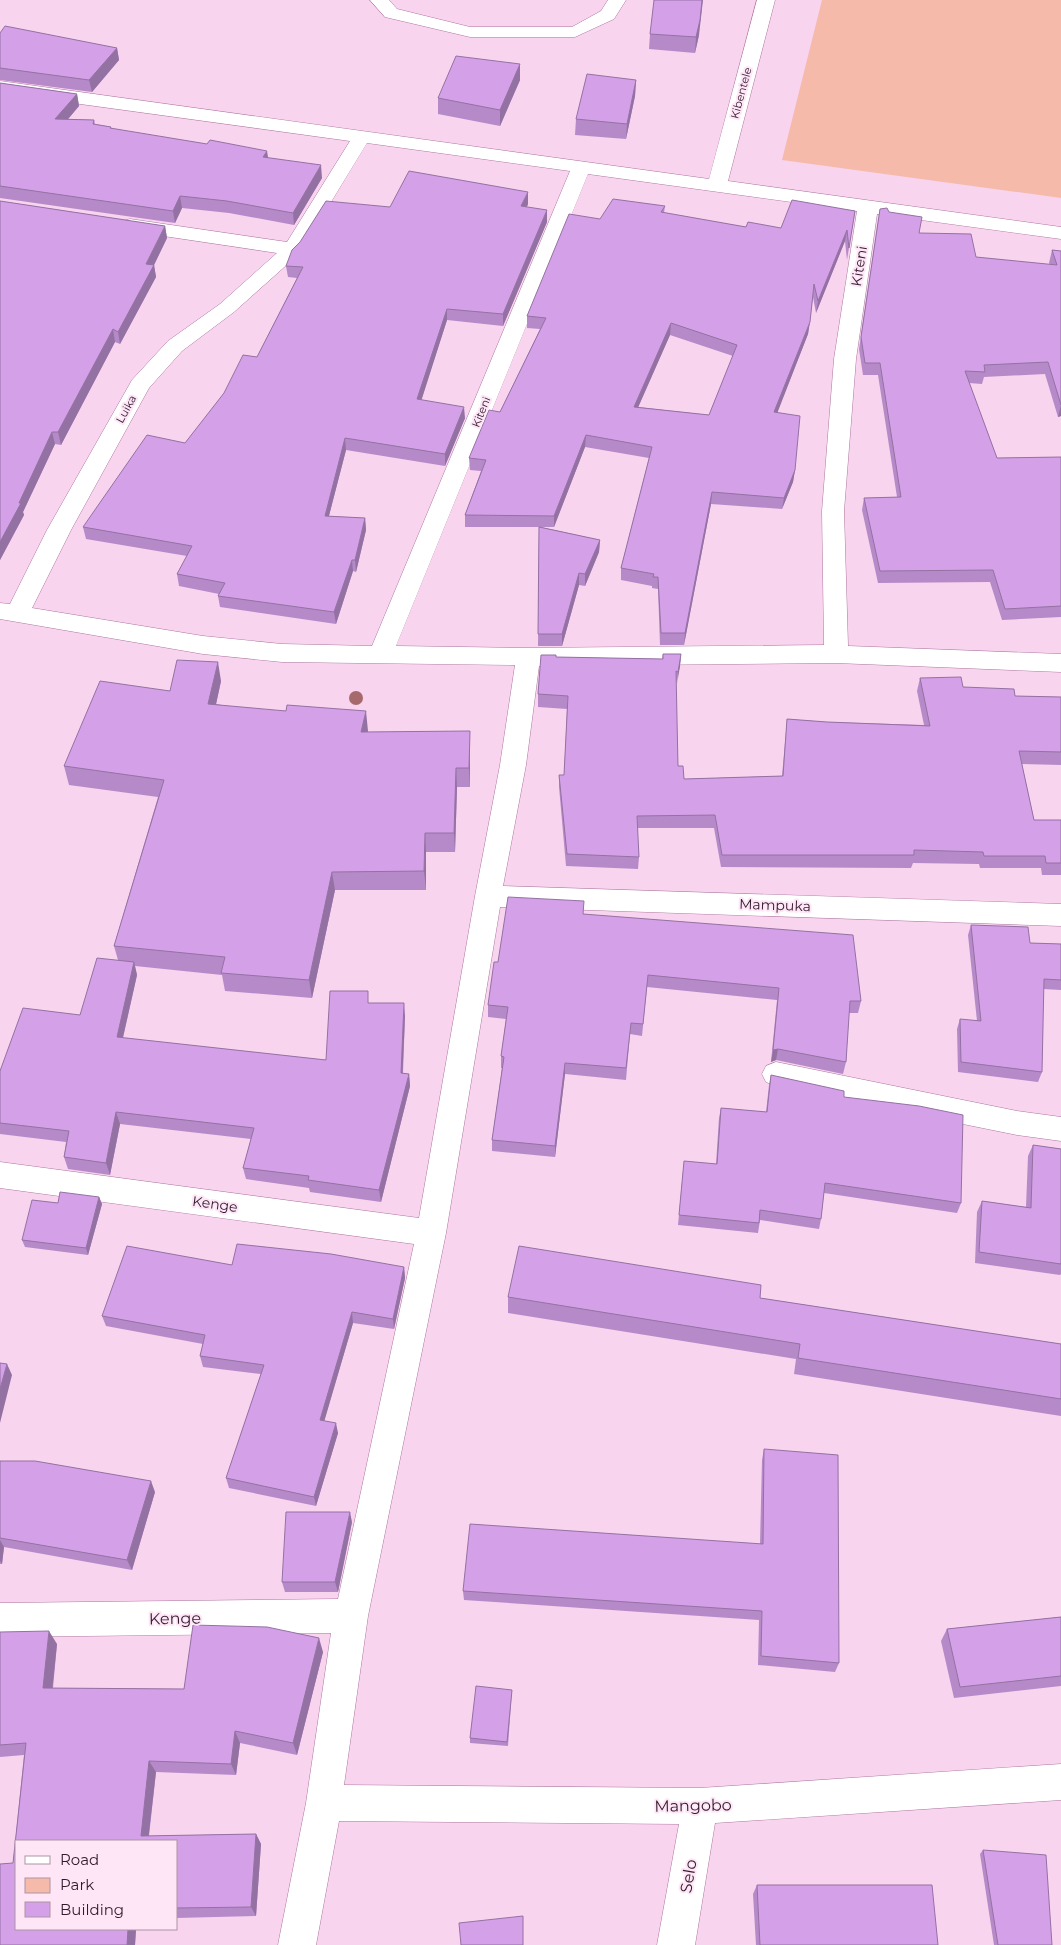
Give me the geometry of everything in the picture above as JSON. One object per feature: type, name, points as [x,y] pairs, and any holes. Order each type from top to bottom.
[{"type":"street","points":[[379,0],[391,13],[470,32],[575,32],[608,15],[617,0]]},
{"type":"street","name":"Kibentele","points":[[717,186],[766,0]]},
{"type":"street","points":[[0,87],[1061,233]]},
{"type":"street","name":"Luika","points":[[9,613],[60,530],[140,385],[174,346],[227,308],[293,249],[362,138]]},
{"type":"street","name":"Kiteni","points":[[380,655],[581,168]]},
{"type":"street","name":"Kiteni","points":[[836,654],[833,511],[845,358],[868,206]]},
{"type":"street","points":[[108,221],[293,249]]},
{"type":"street","points":[[9,613],[204,645],[282,653],[528,657],[836,654],[1061,663]]},
{"type":"street","points":[[297,1945],[324,1803],[350,1616],[431,1233],[488,896],[513,764],[528,657]]},
{"type":"street","name":"Mampuka","points":[[488,896],[1061,915]]},
{"type":"street","points":[[776,1074],[1017,1123],[1061,1129]]},
{"type":"street","name":"Kenge","points":[[0,1175],[431,1233]]},
{"type":"street","name":"Kenge","points":[[0,1620],[350,1616]]},
{"type":"street","name":"Mangobo","points":[[324,1803],[700,1806],[1061,1782]]},
{"type":"street","name":"Selo","points":[[676,1945],[700,1806]]},
{"type":"green space","points":[[822,0],[1061,0],[1061,198],[782,160]]},
{"type":"building","points":[[654,0],[702,0],[696,37],[650,34]]},
{"type":"building","points":[[5,26],[117,48],[89,80],[0,68],[0,33]]},
{"type":"building","points":[[456,56],[520,64],[500,110],[438,98]]},
{"type":"building","points":[[587,74],[636,80],[627,124],[576,119]]},
{"type":"building","points":[[0,83],[77,94],[55,119],[94,120],[93,124],[110,128],[207,144],[210,140],[267,151],[263,157],[321,165],[293,213],[227,201],[180,196],[173,211],[0,186]]},
{"type":"building","points":[[409,171],[528,192],[521,206],[547,210],[503,314],[447,309],[417,399],[464,407],[445,454],[345,438],[325,516],[365,518],[355,560],[352,560],[334,612],[218,596],[225,583],[177,574],[192,546],[83,527],[147,435],[185,443],[224,393],[243,355],[257,357],[303,267],[286,266],[292,250],[300,242],[326,201],[390,207]]},
{"type":"building","points":[[613,199],[665,206],[661,212],[746,227],[748,222],[781,228],[792,200],[855,211],[849,248],[847,230],[818,301],[814,284],[810,322],[774,412],[800,416],[795,470],[784,498],[712,492],[685,633],[661,633],[658,577],[653,577],[654,574],[621,568],[652,447],[586,435],[554,516],[465,515],[486,460],[469,458],[489,410],[500,412],[546,318],[527,316],[569,214],[600,219]],"holes":[[[671,323],[737,345],[709,415],[634,407]]]},
{"type":"building","points":[[0,201],[165,226],[146,264],[154,265],[118,332],[113,329],[58,432],[52,432],[19,503],[21,503],[0,542]]},
{"type":"building","points":[[887,208],[889,212],[922,217],[919,233],[971,234],[976,257],[1057,265],[1052,250],[1061,251],[1061,405],[1048,362],[984,365],[985,372],[965,371],[997,458],[1061,457],[1061,606],[1005,609],[993,570],[880,571],[864,498],[901,497],[880,363],[865,363],[861,337],[880,209]]},
{"type":"building","points":[[539,527],[600,540],[585,574],[579,573],[562,634],[538,634]]},
{"type":"building","points":[[663,654],[681,654],[678,672],[676,671],[678,766],[683,766],[684,779],[783,776],[787,719],[930,726],[920,678],[961,677],[963,687],[1014,689],[1015,696],[1061,697],[1061,752],[1019,751],[1034,820],[1061,820],[1061,863],[1046,863],[1045,856],[984,856],[983,852],[914,850],[914,855],[722,855],[715,815],[637,816],[639,857],[567,854],[559,775],[564,775],[568,696],[538,694],[541,655],[556,655],[556,657],[663,659]]},
{"type":"building","points":[[177,660],[218,662],[208,704],[286,711],[287,705],[366,711],[361,732],[470,731],[469,768],[456,768],[454,833],[425,833],[424,871],[332,872],[309,980],[221,973],[225,957],[114,946],[164,780],[64,766],[100,681],[170,691]]},
{"type":"building","points":[[508,897],[584,901],[583,914],[853,935],[861,1001],[850,1001],[846,1062],[778,1049],[773,1050],[779,988],[648,975],[643,1024],[631,1023],[626,1068],[565,1063],[555,1146],[492,1140],[504,1057],[501,1056],[508,1007],[488,1005],[494,962],[498,962]]},
{"type":"building","points":[[971,925],[1028,927],[1030,943],[1061,944],[1061,980],[1044,979],[1042,1072],[961,1062],[960,1019],[981,1021]]},
{"type":"building","points":[[97,958],[134,962],[117,1037],[326,1060],[330,991],[368,991],[368,1003],[404,1003],[401,1073],[409,1074],[379,1190],[308,1180],[309,1176],[243,1168],[254,1128],[116,1112],[106,1163],[64,1157],[69,1131],[0,1123],[0,1071],[23,1008],[80,1015]]},
{"type":"building","points":[[771,1075],[844,1091],[844,1097],[919,1106],[963,1115],[961,1203],[825,1183],[821,1219],[760,1210],[759,1223],[679,1215],[684,1161],[717,1164],[721,1108],[767,1112]]},
{"type":"building","points":[[1033,1145],[1061,1149],[1061,1264],[979,1252],[982,1201],[1031,1208]]},
{"type":"building","points":[[60,1192],[99,1197],[86,1248],[22,1240],[32,1200],[58,1203]]},
{"type":"building","points":[[237,1244],[331,1254],[404,1267],[393,1319],[352,1312],[320,1420],[336,1423],[314,1497],[226,1478],[264,1365],[200,1356],[205,1335],[102,1316],[127,1246],[232,1265]]},
{"type":"building","points":[[519,1246],[761,1285],[760,1298],[1061,1344],[1061,1399],[798,1358],[800,1344],[508,1297]]},
{"type":"building","points":[[0,1363],[7,1364],[0,1389]]},
{"type":"building","points":[[764,1449],[838,1455],[839,1663],[761,1656],[762,1611],[463,1591],[470,1524],[763,1544]]},
{"type":"building","points":[[0,1461],[35,1461],[151,1481],[127,1560],[0,1538]]},
{"type":"building","points":[[286,1512],[350,1512],[335,1582],[282,1582]]},
{"type":"building","points":[[1061,1617],[1061,1676],[960,1687],[947,1629]]},
{"type":"building","points":[[193,1625],[267,1627],[319,1638],[293,1743],[235,1731],[231,1764],[149,1761],[141,1836],[256,1834],[251,1907],[178,1908],[178,1840],[15,1840],[26,1743],[0,1745],[0,1632],[49,1631],[43,1688],[184,1689]]},
{"type":"building","points":[[476,1686],[512,1690],[507,1742],[470,1738]]},
{"type":"building","points":[[15,1845],[15,1930],[128,1930],[127,1945],[0,1945],[0,1864],[13,1863]]},
{"type":"building","points":[[983,1850],[1046,1855],[1052,1945],[998,1945]]},
{"type":"building","points":[[757,1885],[932,1885],[938,1945],[760,1945]]},
{"type":"building","points":[[523,1916],[523,1945],[461,1945],[459,1923]]}]
